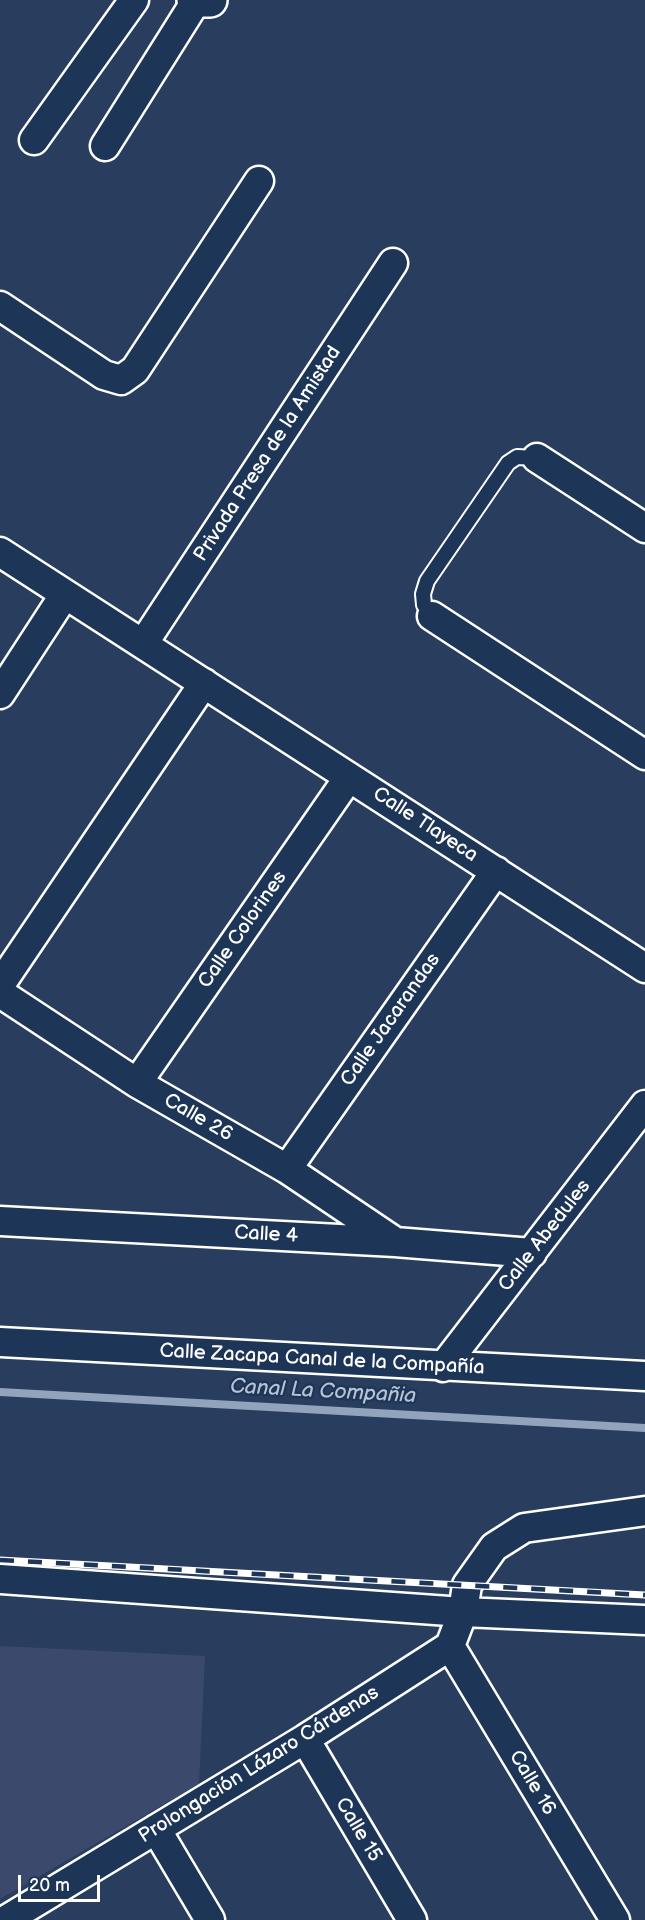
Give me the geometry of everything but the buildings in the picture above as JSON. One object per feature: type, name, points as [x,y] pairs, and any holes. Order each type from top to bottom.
[{"type":"street","points":[[34,140],[134,0]]},
{"type":"street","points":[[105,146],[200,0]]},
{"type":"street","points":[[0,306],[104,375],[121,380],[135,370],[259,182]]},
{"type":"street","name":"Privada Presa de la Amistad","points":[[143,644],[393,264]]},
{"type":"street","points":[[537,458],[645,528]]},
{"type":"street","name":"Calle Tlayeca","points":[[0,552],[645,968]]},
{"type":"street","points":[[0,694],[65,594]]},
{"type":"street","points":[[432,616],[645,755]]},
{"type":"street","points":[[0,985],[204,683]]},
{"type":"street","name":"Calle Colorines","points":[[137,1083],[350,777]]},
{"type":"street","name":"Calle Jacarandas","points":[[287,1169],[496,871]]},
{"type":"street","name":"Calle 26","points":[[0,993],[137,1083],[287,1169],[395,1242]]},
{"type":"street","name":"Calle Abedules","points":[[443,1367],[645,1105]]},
{"type":"street","name":"Calle 4","points":[[0,1221],[395,1242],[532,1253]]},
{"type":"street","name":"Calle Zacapa Canal de la Compañía","points":[[0,1342],[645,1376]]},
{"type":"street","points":[[450,1646],[463,1612],[467,1585],[494,1547],[524,1528],[645,1511]]},
{"type":"street","points":[[0,1579],[463,1612],[645,1620]]},
{"type":"street","name":"Prolongación Lázaro Cárdenas","points":[[8,1919],[305,1739],[450,1646]]},
{"type":"street","name":"Calle 16","points":[[450,1646],[615,1920]]},
{"type":"street","name":"Calle 15","points":[[305,1739],[412,1920]]},
{"type":"street","points":[[156,1829],[210,1920]]},
{"type":"lane","points":[[432,616],[424,604],[423,594],[427,581],[508,463],[517,457],[537,458]]},
{"type":"shaded area","points":[[0,1646],[205,1656],[199,1784],[0,1899]]},
{"type":"waterway","name":"Canal La Compañia","points":[[0,1392],[645,1428]]},
{"type":"railway","points":[[0,1560],[645,1595]]}]
